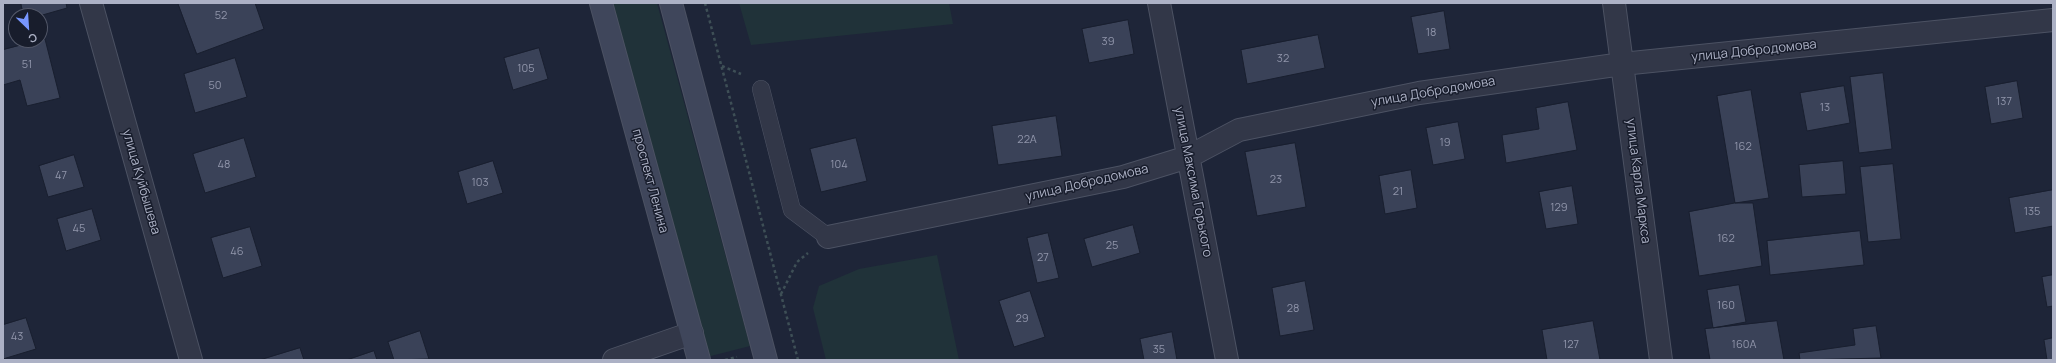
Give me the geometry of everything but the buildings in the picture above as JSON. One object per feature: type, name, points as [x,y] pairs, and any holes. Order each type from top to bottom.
[{"type":"main road","name":"проспект Ленина","points":[[601,3],[699,360]]},
{"type":"main road","points":[[671,3],[766,360]]},
{"type":"street","name":"улица Куйбышева","points":[[91,3],[191,360]]},
{"type":"street","name":"улица Максима Горького","points":[[1159,3],[1227,360]]},
{"type":"street","name":"улица Карла Маркса","points":[[1614,3],[1661,360]]},
{"type":"street","name":"улица Добродомова","points":[[828,237],[1123,177],[1188,157],[1239,130],[1419,93],[1622,64],[2053,20]]},
{"type":"street","points":[[614,360],[692,333]]},
{"type":"lane","points":[[761,89],[792,210],[828,237]]},
{"type":"path","points":[[705,3],[798,360]]},
{"type":"path","points":[[781,294],[797,262],[828,237]]},
{"type":"shaded area","points":[[611,3],[657,3],[750,346],[707,357]]},
{"type":"shaded area","points":[[739,3],[949,3],[953,24],[751,45]]},
{"type":"shaded area","points":[[937,255],[959,360],[826,360],[813,308],[819,286],[859,269]]}]
